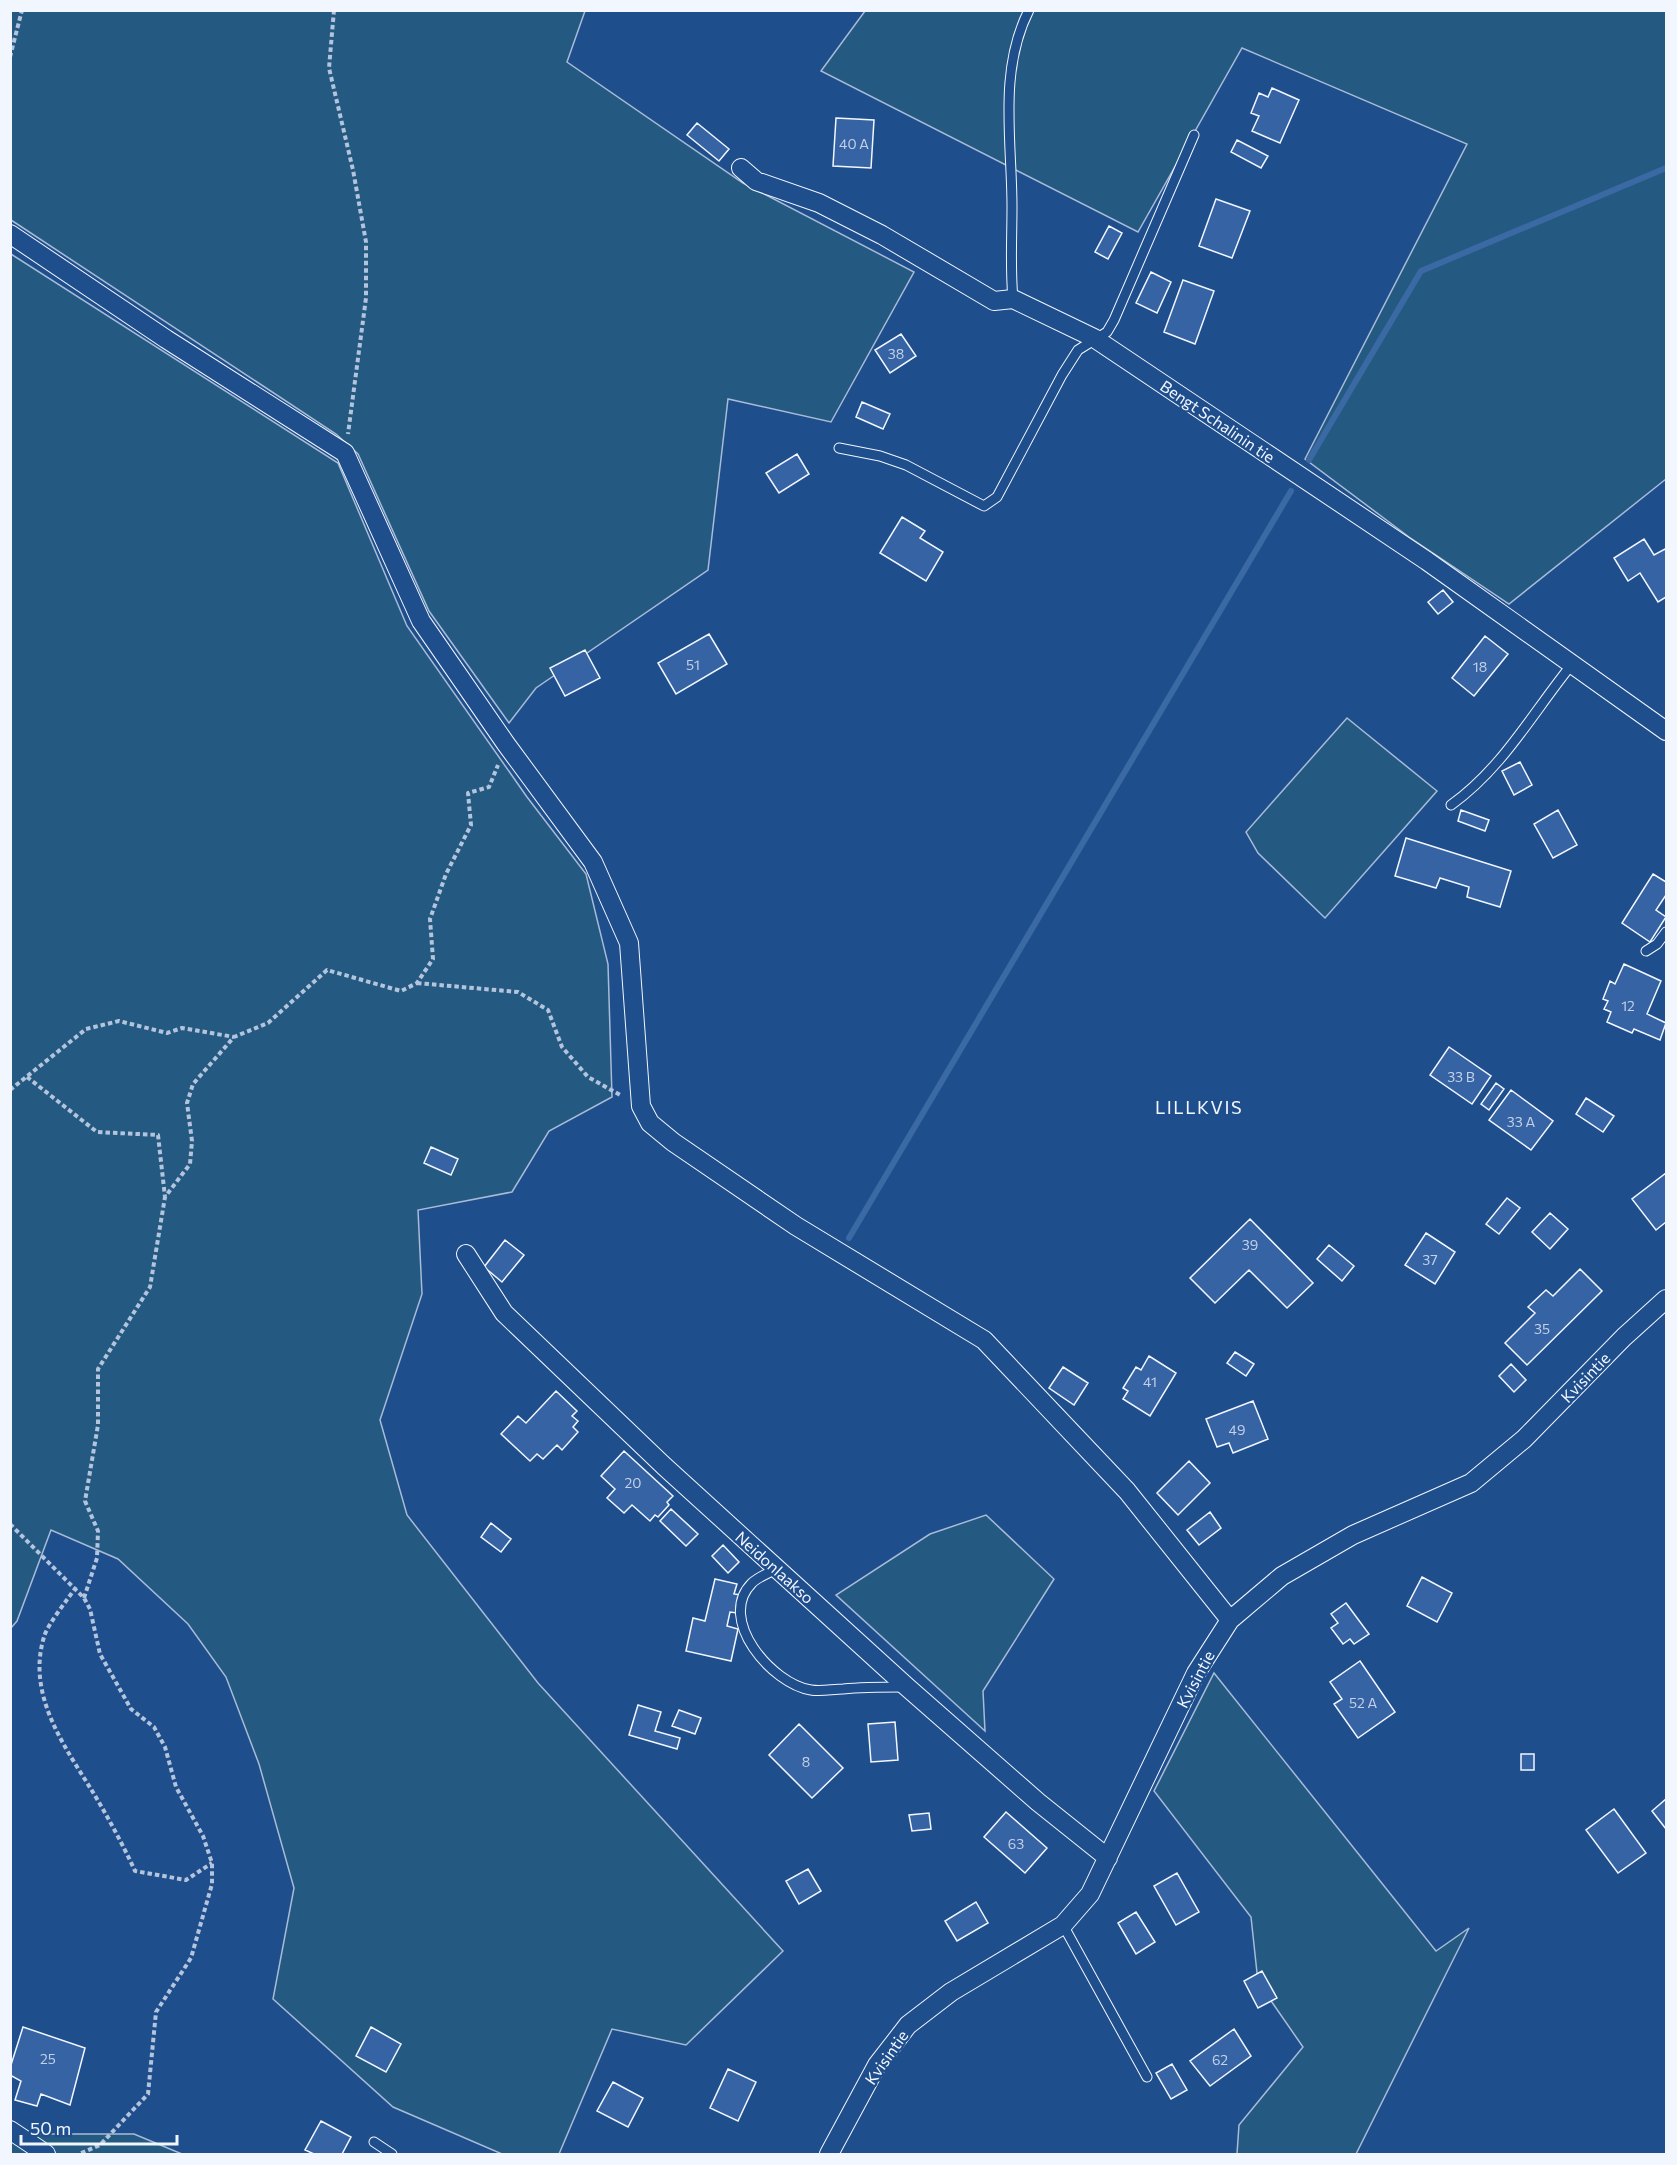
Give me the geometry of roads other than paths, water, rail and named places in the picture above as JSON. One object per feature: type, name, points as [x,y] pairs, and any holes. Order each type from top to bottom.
[{"type":"street","name":"Bengt Schalinin tie","points":[[741,168],[756,181],[819,203],[882,234],[994,301],[1013,299],[1094,338],[1427,561],[1666,731]]},
{"type":"street","points":[[10,234],[166,339],[345,453],[421,621],[506,744],[593,862],[629,943],[641,1106],[650,1123],[673,1142],[786,1220],[984,1340],[1127,1491],[1230,1620]]},
{"type":"street","name":"Neidonlaakso","points":[[466,1254],[504,1313],[776,1569],[1038,1802],[1108,1858]]},
{"type":"street","name":"Kvisintie","points":[[829,2154],[877,2065],[908,2025],[951,1992],[1000,1960],[1063,1925],[1090,1894],[1196,1673],[1230,1620],[1282,1576],[1343,1541],[1471,1483],[1524,1439],[1624,1337],[1666,1299]]},
{"type":"street","points":[[10,2130],[46,2154]]},
{"type":"lane","points":[[1013,299],[1010,258],[1012,207],[1010,78],[1015,48],[1029,10]]},
{"type":"lane","points":[[839,448],[879,456],[906,465],[984,506],[997,497],[1078,350],[1107,332],[1114,320],[1194,135]]},
{"type":"lane","points":[[1451,805],[1469,792],[1491,770],[1573,663]]},
{"type":"lane","points":[[1646,951],[1657,944],[1666,932]]},
{"type":"lane","points":[[776,1569],[753,1582],[745,1595],[740,1614],[744,1632],[755,1651],[774,1671],[794,1684],[811,1690],[907,1687]]},
{"type":"lane","points":[[1063,1925],[1147,2077]]},
{"type":"lane","points":[[374,2142],[392,2154]]},
{"type":"waterway","points":[[1309,460],[1421,271],[1666,168]]},
{"type":"waterway","points":[[849,1238],[1291,491]]},
{"type":"district","name":"LILLKVIS","points":[[1199,1107]]}]
